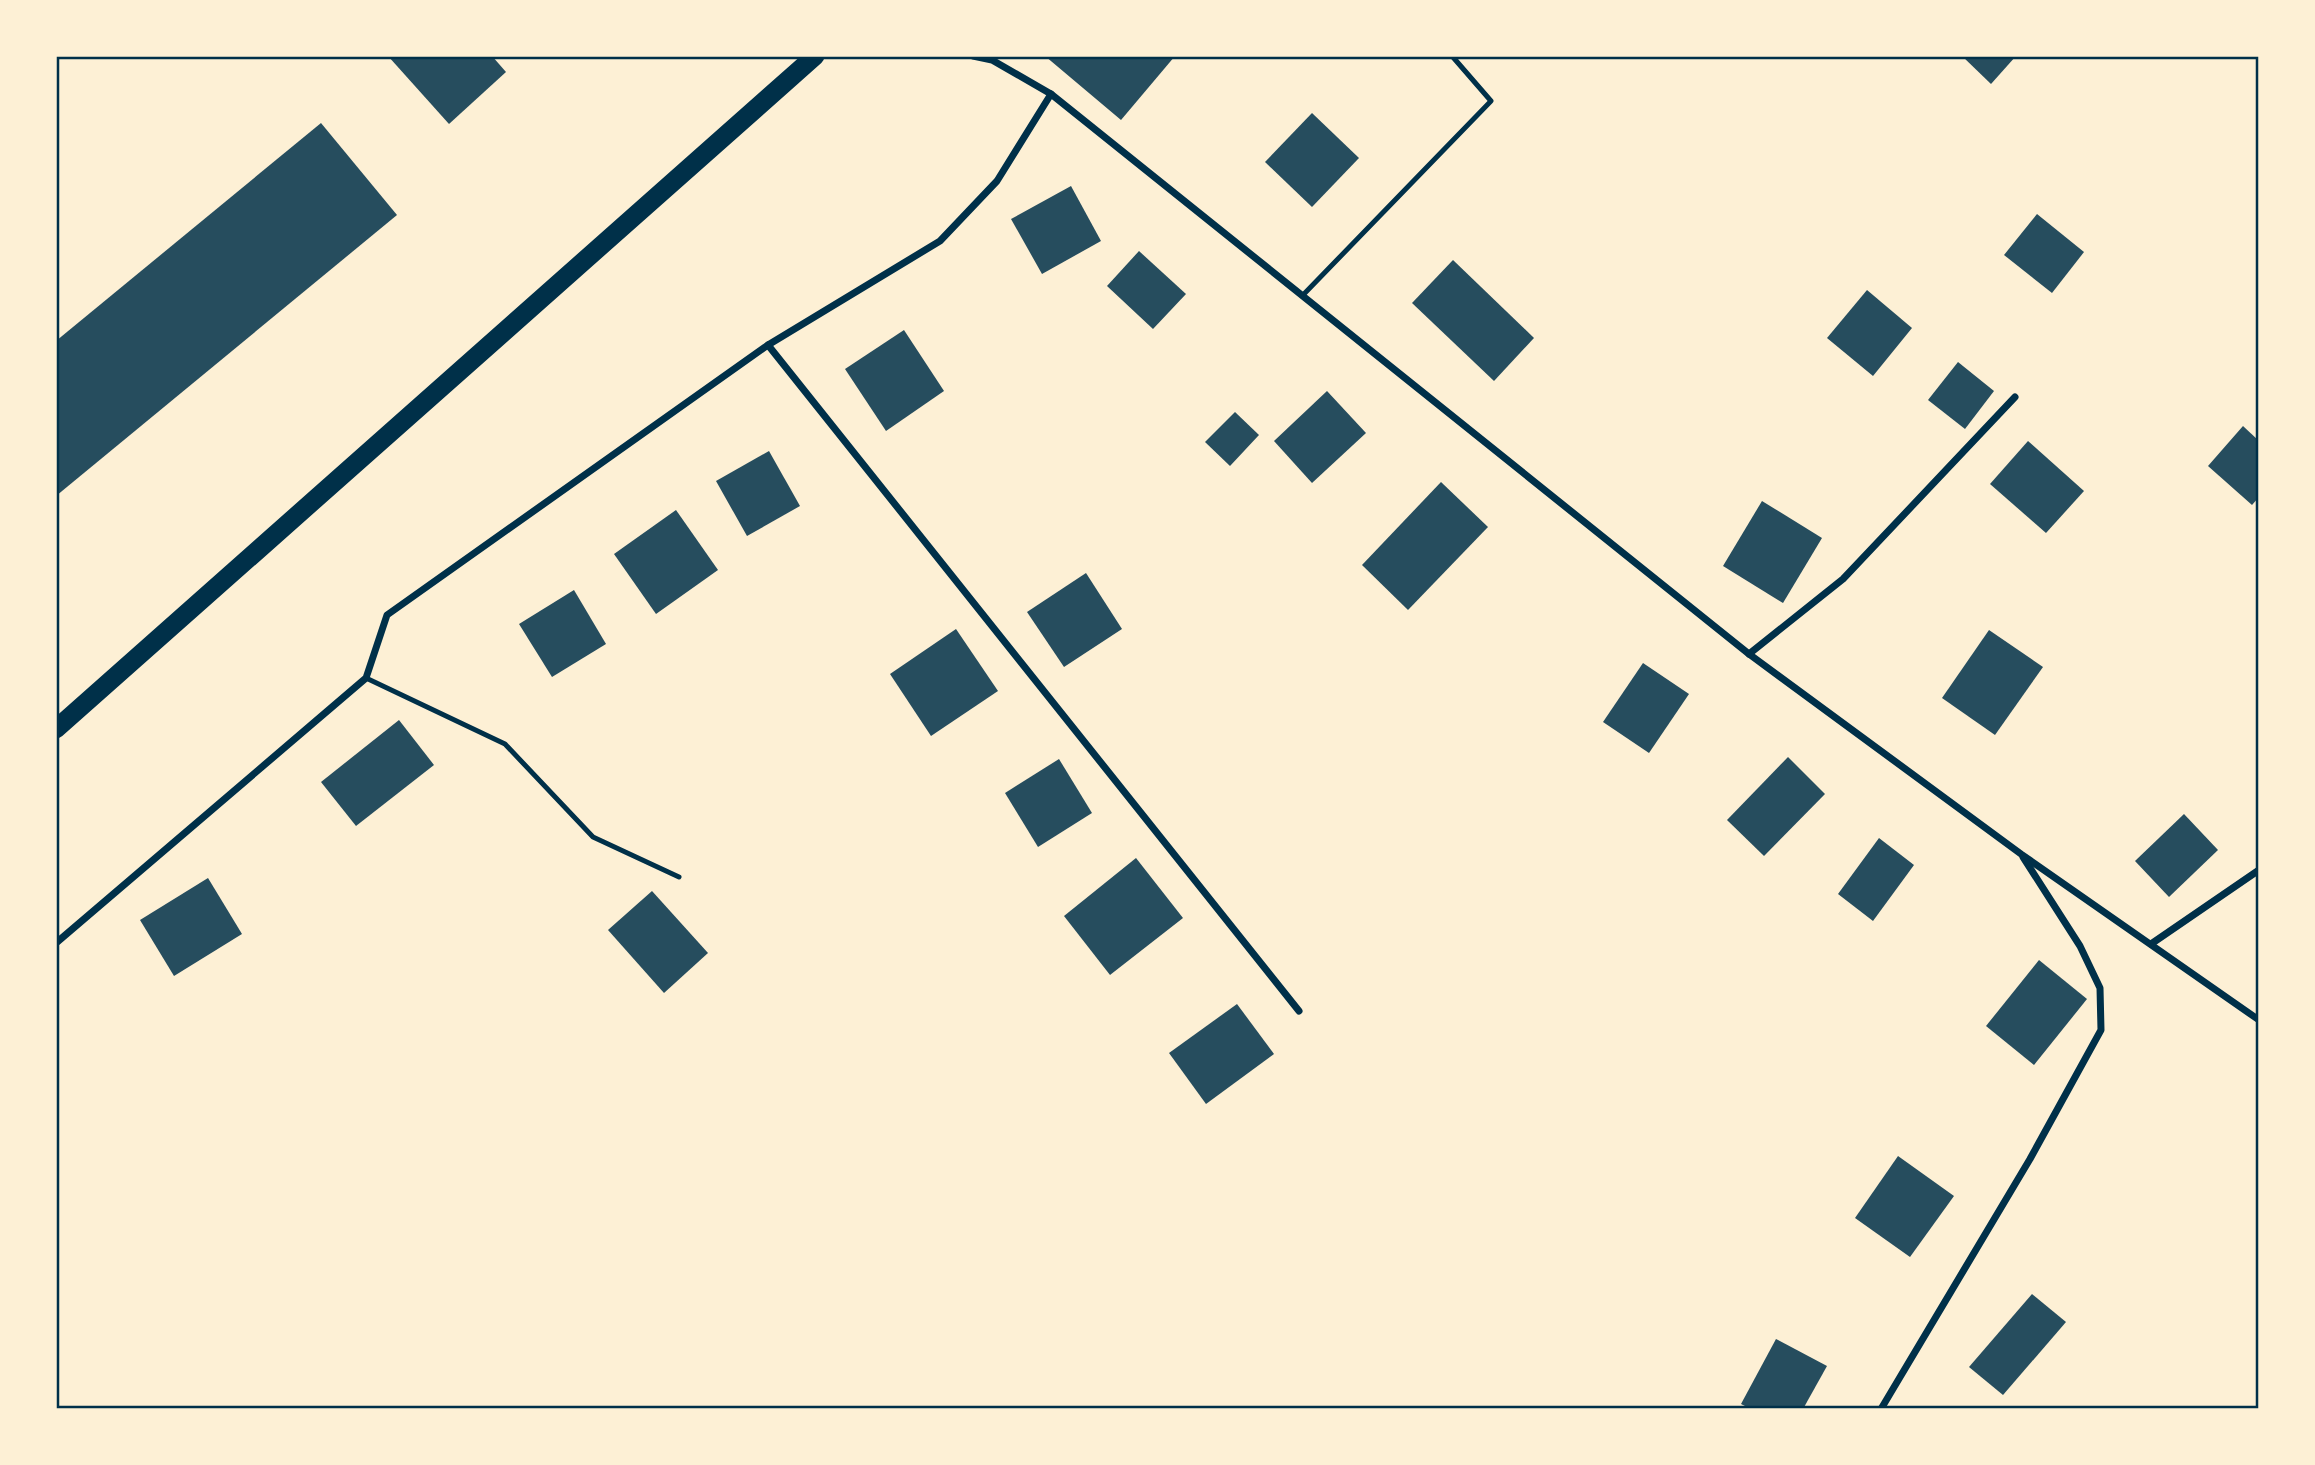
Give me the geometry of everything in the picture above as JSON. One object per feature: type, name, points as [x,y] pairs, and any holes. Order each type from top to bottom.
[{"type":"highway","points":[[56,729],[815,56]]},
{"type":"street","points":[[973,56],[992,61],[1051,94],[1749,654],[2021,854],[2259,1020]]},
{"type":"street","points":[[56,943],[366,678],[387,615],[768,345],[940,242],[997,181],[1051,94]]},
{"type":"street","points":[[768,345],[1299,1011]]},
{"type":"street","points":[[1749,654],[1843,579],[2015,397]]},
{"type":"street","points":[[1881,1409],[2030,1159],[2101,1030],[2101,988],[2080,946],[2021,854]]},
{"type":"street","points":[[2151,944],[2259,870]]},
{"type":"lane","points":[[1303,295],[1491,100],[1452,56]]},
{"type":"lane","points":[[366,678],[505,744],[593,837],[679,877]]},
{"type":"building","points":[[388,56],[492,56],[506,72],[449,124]]},
{"type":"building","points":[[1045,56],[1175,56],[1121,120]]},
{"type":"building","points":[[1962,56],[2016,56],[1991,84]]},
{"type":"building","points":[[1312,113],[1359,158],[1312,207],[1265,162]]},
{"type":"building","points":[[321,123],[397,215],[56,496],[56,341]]},
{"type":"building","points":[[1071,186],[1101,241],[1042,274],[1011,219]]},
{"type":"building","points":[[2037,214],[2084,252],[2052,293],[2004,255]]},
{"type":"building","points":[[1139,251],[1186,294],[1153,329],[1107,286]]},
{"type":"building","points":[[1453,260],[1534,338],[1494,381],[1412,303]]},
{"type":"building","points":[[1867,290],[1912,328],[1873,376],[1827,338]]},
{"type":"building","points":[[904,330],[944,391],[886,431],[845,369]]},
{"type":"building","points":[[1958,362],[1994,391],[1965,429],[1928,400]]},
{"type":"building","points":[[1327,391],[1366,433],[1312,483],[1274,441]]},
{"type":"building","points":[[1235,412],[1259,435],[1230,466],[1205,442]]},
{"type":"building","points":[[2243,426],[2259,441],[2259,497],[2252,505],[2208,466]]},
{"type":"building","points":[[2028,441],[2084,491],[2046,533],[1990,484]]},
{"type":"building","points":[[769,451],[800,506],[747,536],[716,481]]},
{"type":"building","points":[[1441,482],[1488,527],[1408,610],[1362,565]]},
{"type":"building","points":[[1762,501],[1822,538],[1783,603],[1723,566]]},
{"type":"building","points":[[676,510],[718,570],[656,614],[614,554]]},
{"type":"building","points":[[1086,573],[1122,629],[1064,667],[1027,612]]},
{"type":"building","points":[[574,590],[606,644],[552,677],[519,624]]},
{"type":"building","points":[[956,629],[998,691],[931,736],[890,674]]},
{"type":"building","points":[[1989,630],[2043,667],[1995,735],[1942,698]]},
{"type":"building","points":[[1643,663],[1689,694],[1649,753],[1603,722]]},
{"type":"building","points":[[399,720],[434,765],[356,826],[321,782]]},
{"type":"building","points":[[1788,757],[1825,794],[1764,856],[1727,820]]},
{"type":"building","points":[[1059,759],[1092,813],[1038,847],[1005,793]]},
{"type":"building","points":[[2184,814],[2218,850],[2169,897],[2135,861]]},
{"type":"building","points":[[1879,838],[1914,865],[1873,921],[1838,894]]},
{"type":"building","points":[[1136,858],[1183,918],[1110,975],[1064,916]]},
{"type":"building","points":[[208,878],[242,934],[174,976],[140,920]]},
{"type":"building","points":[[652,891],[708,953],[664,993],[608,930]]},
{"type":"building","points":[[2039,960],[2087,999],[2034,1065],[1986,1026]]},
{"type":"building","points":[[1237,1004],[1274,1054],[1206,1104],[1169,1053]]},
{"type":"building","points":[[1898,1156],[1954,1196],[1910,1257],[1855,1218]]},
{"type":"building","points":[[2032,1294],[2066,1322],[2003,1395],[1969,1367]]},
{"type":"building","points":[[1776,1339],[1827,1366],[1803,1409],[1751,1409],[1741,1404]]}]
